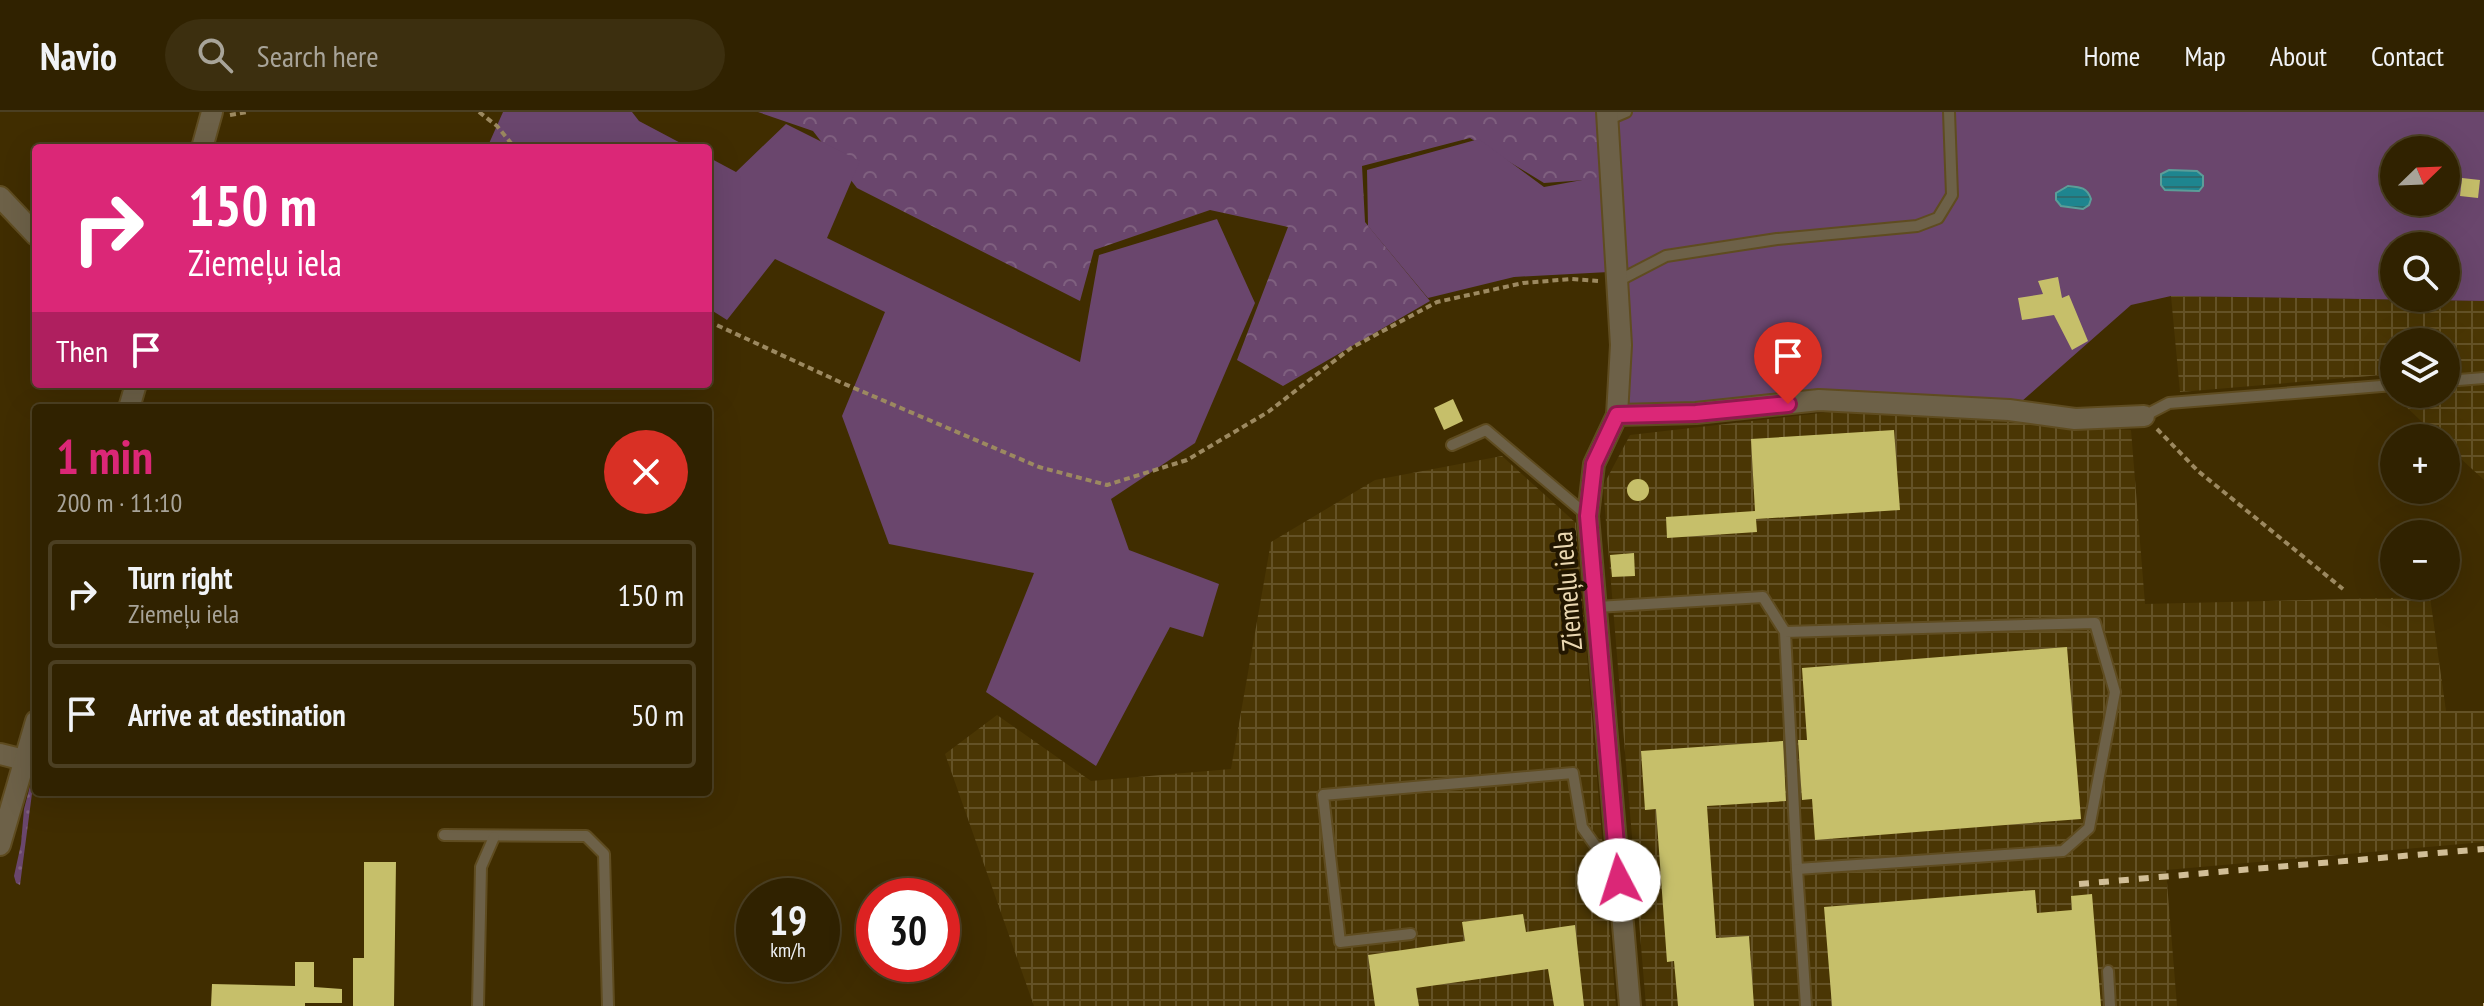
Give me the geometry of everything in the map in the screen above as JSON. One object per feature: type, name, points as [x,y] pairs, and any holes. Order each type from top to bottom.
[{"type":"street","points":[[203,144],[212,112]]},
{"type":"street","points":[[1607,116],[1621,345],[1617,415],[1696,413],[1819,400],[2009,410],[2075,419],[2144,416]]},
{"type":"street","points":[[0,197],[32,231]]},
{"type":"street","name":"Ziemeļu iela","points":[[1617,415],[1594,464],[1588,516],[1630,1006]]},
{"type":"street","points":[[0,845],[32,734]]},
{"type":"street","points":[[0,754],[24,760]]},
{"type":"lane","points":[[1607,116],[1626,112]]},
{"type":"lane","points":[[1616,282],[1666,256],[1777,239],[1917,226],[1938,218],[1952,195],[1949,112]]},
{"type":"lane","points":[[2460,380],[2484,378]]},
{"type":"lane","points":[[2144,416],[2169,403],[2380,386]]},
{"type":"lane","points":[[1452,445],[1486,430],[1588,516]]},
{"type":"lane","points":[[1597,607],[1763,597],[1785,632],[1806,1006]]},
{"type":"lane","points":[[1785,632],[2095,623],[2115,692],[2089,828],[2063,851],[1797,869]]},
{"type":"lane","points":[[1411,934],[1340,942],[1323,795],[1573,773],[1582,827],[1619,880]]},
{"type":"lane","points":[[444,835],[586,836],[604,854],[608,1006]]},
{"type":"lane","points":[[478,1006],[481,867],[494,837]]},
{"type":"lane","points":[[2108,971],[2110,1006]]},
{"type":"path","points":[[479,112],[497,126],[512,144]]},
{"type":"path","points":[[712,323],[840,382],[1039,467],[1107,485],[1187,460],[1268,412],[1351,348],[1437,302],[1523,283],[1571,279],[1616,282]]},
{"type":"path","points":[[2144,416],[2198,471],[2343,589]]},
{"type":"shaded area","points":[[2171,296],[2380,299],[2380,312],[2460,312],[2460,301],[2484,301],[2484,480],[2460,458],[2460,424],[2424,424],[2407,408],[2460,408],[2460,328],[2380,328],[2380,375],[2180,392]]},
{"type":"shaded area","points":[[1847,410],[2131,430],[2145,604],[2380,598],[2430,600],[2446,711],[2484,711],[2484,842],[2166,870],[2177,1006],[1646,1006],[1603,486],[1630,435]]},
{"type":"shaded area","points":[[1502,456],[1576,523],[1616,1006],[1034,1006],[945,754],[997,715],[1091,781],[1231,769],[1271,542],[1375,480]]},
{"type":"green space","points":[[503,112],[632,112],[639,121],[682,144],[489,144]]},
{"type":"green space","points":[[758,112],[1730,112],[1724,170],[1544,183],[1470,138],[1362,166],[1365,222],[1430,301],[1283,386],[1237,360],[1288,227],[1210,210],[1094,250],[1080,301],[857,188],[813,131]]},
{"type":"green space","points":[[1636,112],[2484,112],[2484,301],[2460,301],[2460,232],[2380,232],[2380,299],[2171,296],[2131,305],[2022,401],[1862,392],[1628,406],[1615,117]]},
{"type":"green space","points":[[786,124],[860,161],[827,238],[1080,362],[1099,255],[1217,219],[1255,303],[1195,443],[1111,499],[1129,550],[1219,584],[1203,637],[1170,627],[1096,766],[986,692],[1034,573],[889,544],[842,416],[885,312],[775,259],[727,320],[712,311],[712,159],[736,172]]},
{"type":"green space","points":[[1479,139],[1544,187],[1604,176],[1609,272],[1514,277],[1428,298],[1368,226],[1367,170]]},
{"type":"green space","points":[[32,778],[20,885],[14,876]]},
{"type":"water","points":[[2169,170],[2197,171],[2203,176],[2203,186],[2199,191],[2165,190],[2161,185],[2161,174]]},
{"type":"water","points":[[2068,186],[2085,190],[2091,199],[2089,205],[2083,209],[2061,206],[2056,200],[2056,193]]},
{"type":"building","points":[[2462,178],[2480,180],[2478,198],[2460,196]]},
{"type":"building","points":[[2058,277],[2062,298],[2069,295],[2088,341],[2072,350],[2054,315],[2022,320],[2018,298],[2043,294],[2038,281]]},
{"type":"building","points":[[1453,399],[1463,421],[1444,430],[1434,408]]},
{"type":"building","points":[[1894,430],[1900,510],[1756,519],[1757,532],[1667,538],[1666,517],[1755,511],[1751,439]]},
{"type":"building","points":[[1638,479],[1646,482],[1649,490],[1646,498],[1638,501],[1630,498],[1627,490],[1630,482]]},
{"type":"building","points":[[1634,553],[1635,576],[1612,577],[1610,555]]},
{"type":"building","points":[[2067,647],[2081,819],[1815,840],[1812,799],[1802,800],[1798,740],[1807,740],[1802,668]]},
{"type":"building","points":[[1783,741],[1786,801],[1707,806],[1716,938],[1749,936],[1754,1006],[1678,1006],[1674,961],[1667,962],[1656,809],[1645,810],[1641,751]]},
{"type":"building","points":[[364,862],[396,862],[394,1006],[353,1006],[353,958],[364,958]]},
{"type":"building","points":[[2035,890],[2037,913],[2072,910],[2071,896],[2092,894],[2101,1006],[1832,1006],[1824,907]]},
{"type":"building","points":[[1523,914],[1526,932],[1575,925],[1584,1006],[1554,1006],[1548,969],[1416,988],[1419,1006],[1375,1006],[1368,955],[1465,941],[1462,922]]},
{"type":"building","points":[[295,962],[314,962],[314,987],[342,989],[342,1003],[211,1006],[212,984],[295,986]]},
{"type":"railway","points":[[2079,884],[2484,849]]},
{"type":"route","points":[[1619,880],[1588,516],[1594,464],[1617,415],[1696,413],[1788,404]]}]
